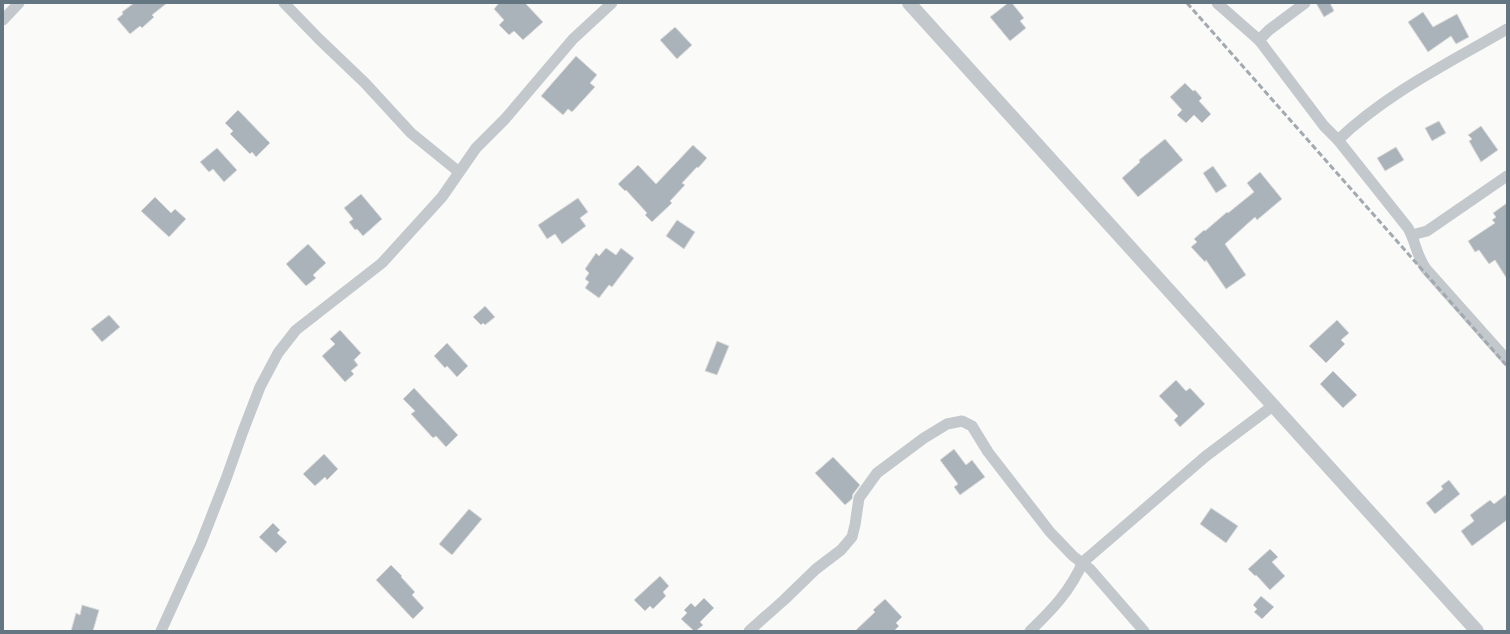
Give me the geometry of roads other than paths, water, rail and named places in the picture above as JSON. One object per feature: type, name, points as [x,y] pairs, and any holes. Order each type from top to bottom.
[{"type":"street","points":[[3,20],[19,3]]},
{"type":"street","points":[[284,3],[365,83],[411,133],[459,172]]},
{"type":"street","points":[[161,631],[204,536],[260,387],[278,353],[296,330],[382,263],[442,197],[476,148],[505,120],[573,39],[612,3]]},
{"type":"street","points":[[910,3],[1149,269],[1274,405],[1476,631]]},
{"type":"street","points":[[1218,3],[1259,40],[1324,126],[1338,140],[1398,214],[1412,235],[1417,255],[1426,269],[1505,353]]},
{"type":"street","points":[[1259,40],[1269,30],[1305,3]]},
{"type":"street","points":[[1338,140],[1386,100],[1507,29]]},
{"type":"street","points":[[1412,235],[1427,231],[1507,176]]},
{"type":"street","points":[[1030,631],[1046,617],[1071,586],[1083,562],[1206,456],[1274,405]]},
{"type":"street","points":[[749,631],[816,569],[841,550],[852,537],[859,498],[877,472],[924,438],[947,424],[962,421],[972,426],[988,452],[1050,532],[1074,556],[1083,562],[1144,631]]},
{"type":"railway","points":[[1187,3],[1507,366]]}]
